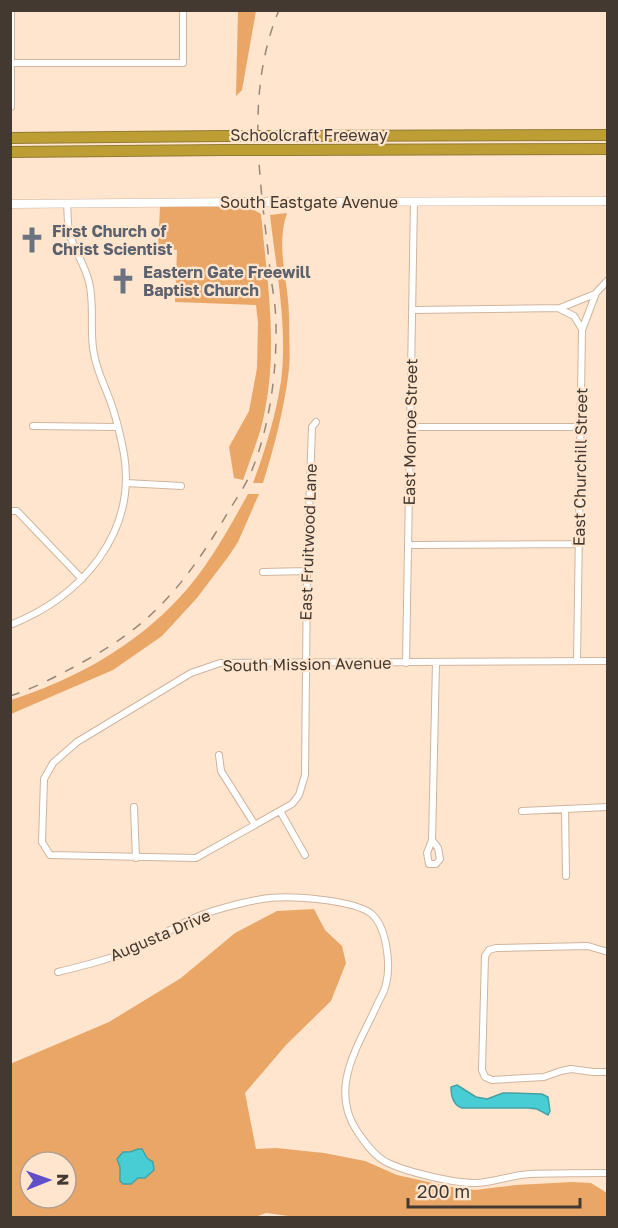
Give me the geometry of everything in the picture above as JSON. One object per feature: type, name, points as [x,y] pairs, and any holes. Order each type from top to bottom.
[{"type":"highway","name":"Schoolcraft Freeway","points":[[10,138],[608,135]]},
{"type":"highway","name":"Schoolcraft Freeway","points":[[10,152],[608,149]]},
{"type":"street","points":[[11,10],[11,107]]},
{"type":"street","points":[[11,63],[183,63],[183,10]]},
{"type":"street","name":"East Monroe Street","points":[[406,663],[414,201]]},
{"type":"street","name":"South Eastgate Avenue","points":[[10,204],[608,201]]},
{"type":"street","points":[[10,625],[49,607],[82,579],[101,558],[121,513],[126,483],[124,453],[118,427],[94,354],[90,284],[70,234],[67,204]]},
{"type":"street","name":"East Churchill Street","points":[[577,661],[582,330],[596,293],[608,280]]},
{"type":"street","points":[[412,310],[560,308],[596,293]]},
{"type":"street","points":[[560,308],[574,316],[582,330]]},
{"type":"street","name":"East Fruitwood Lane","points":[[44,779],[42,842],[50,855],[196,858],[292,804],[299,795],[305,775],[307,572],[312,428],[316,422]]},
{"type":"street","points":[[33,426],[118,427]]},
{"type":"street","points":[[410,427],[580,427]]},
{"type":"street","points":[[126,483],[181,486]]},
{"type":"street","points":[[10,511],[17,511],[82,579]]},
{"type":"street","points":[[408,545],[578,544]]},
{"type":"street","points":[[263,572],[307,572]]},
{"type":"street","name":"South Mission Avenue","points":[[44,779],[53,763],[77,741],[191,673],[220,663],[608,661]]},
{"type":"street","points":[[432,840],[436,663]]},
{"type":"street","points":[[219,755],[221,771],[255,825]]},
{"type":"street","points":[[134,807],[136,858]]},
{"type":"street","points":[[522,811],[608,807]]},
{"type":"street","points":[[565,809],[566,876]]},
{"type":"street","points":[[280,811],[304,855]]},
{"type":"street","name":"Augusta Drive","points":[[58,972],[138,948],[195,917],[261,899],[288,897],[315,899],[370,912],[386,942],[388,965],[386,985],[348,1065],[344,1088],[345,1106],[363,1142],[387,1162],[414,1172],[464,1182],[476,1183],[528,1174],[608,1173]]},
{"type":"street","points":[[608,952],[588,946],[489,950],[485,956],[482,1070],[485,1077],[492,1080],[544,1077],[572,1069],[608,1072]]},
{"type":"shaded area","points":[[238,11],[256,11],[242,90],[236,96]]},
{"type":"shaded area","points":[[160,207],[249,207],[261,214],[270,312],[271,361],[263,419],[243,480],[234,478],[229,447],[249,411],[257,368],[256,305],[175,302],[177,250],[158,248]]},
{"type":"shaded area","points":[[287,213],[282,252],[289,317],[288,377],[278,430],[263,483],[253,483],[273,420],[283,361],[280,298],[270,215]]},
{"type":"shaded area","points":[[248,494],[259,494],[238,542],[197,598],[162,636],[113,670],[11,714],[11,700],[80,672],[123,646],[162,615],[200,573]]},
{"type":"shaded area","points":[[314,909],[325,930],[342,946],[346,963],[331,1001],[286,1045],[245,1093],[256,1149],[276,1148],[324,1153],[365,1161],[397,1175],[475,1190],[516,1185],[591,1183],[607,1193],[607,1217],[304,1218],[266,1213],[253,1218],[11,1217],[10,1064],[109,1022],[181,978],[235,933],[277,911]]},
{"type":"water","points":[[457,1085],[476,1097],[487,1099],[503,1093],[542,1094],[548,1097],[550,1111],[548,1115],[537,1109],[529,1108],[462,1108],[456,1105],[452,1097],[451,1087]]},
{"type":"water","points":[[142,1149],[147,1158],[153,1162],[154,1170],[145,1178],[138,1178],[131,1184],[123,1184],[120,1181],[120,1167],[117,1159],[123,1152]]},
{"type":"railway","points":[[10,696],[50,679],[102,651],[130,632],[159,607],[185,578],[207,546],[246,483],[255,461],[270,403],[276,343],[275,310],[260,172],[258,106],[268,42],[279,10]]},
{"type":"place","name":"First Church of Christ Scientist","points":[[32,240]]},
{"type":"place","name":"Eastern Gate Freewill Baptist Church","points":[[123,281]]}]
